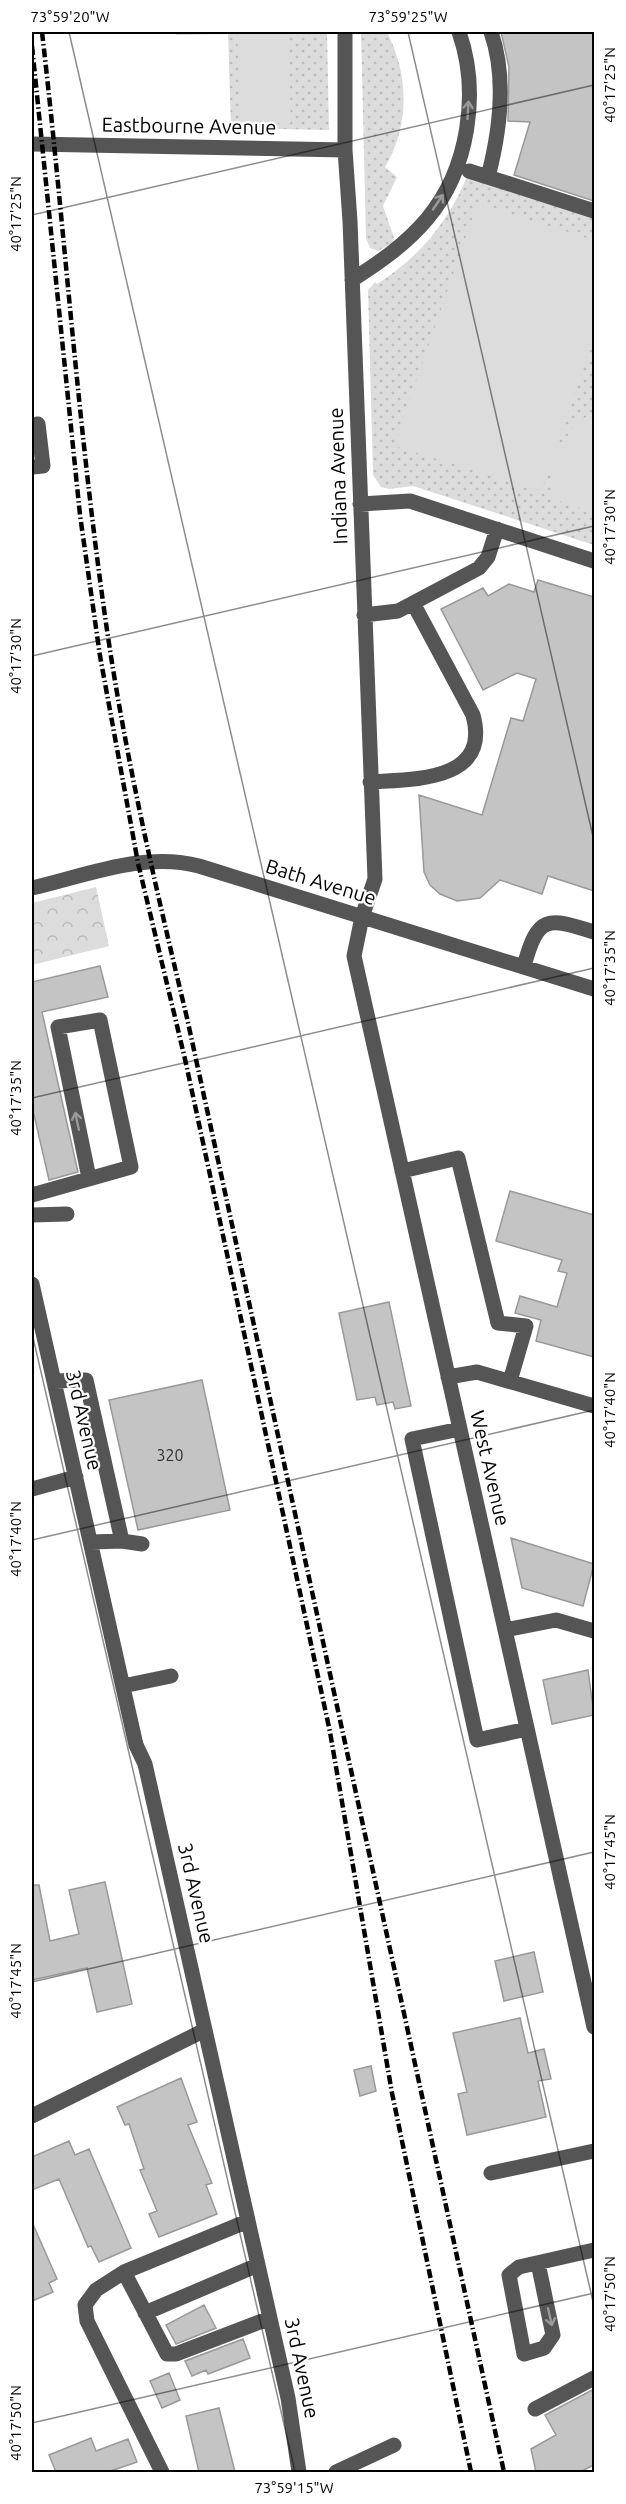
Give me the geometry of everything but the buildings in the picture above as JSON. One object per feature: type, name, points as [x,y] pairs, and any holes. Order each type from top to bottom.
[{"type":"street","name":"Indiana Avenue","points":[[345,32],[345,150],[350,221],[375,879],[362,917]]},
{"type":"street","points":[[352,280],[385,258],[414,233],[444,194],[465,139],[469,83],[459,32]]},
{"type":"street","points":[[488,177],[496,148],[500,91],[498,63],[491,32]]},
{"type":"street","name":"Eastbourne Avenue","points":[[32,144],[345,150]]},
{"type":"street","points":[[469,171],[594,211]]},
{"type":"street","points":[[350,221],[359,248],[364,254],[377,260],[385,258]]},
{"type":"street","points":[[32,425],[38,424],[43,466],[32,467]]},
{"type":"street","points":[[360,504],[410,501],[594,561]]},
{"type":"street","points":[[364,615],[391,613],[479,568],[488,557],[497,529]]},
{"type":"street","points":[[370,782],[417,779],[452,771],[470,754],[476,740],[477,729],[473,715],[413,603]]},
{"type":"street","name":"Bath Avenue","points":[[32,888],[149,861],[174,861],[199,866],[594,989]]},
{"type":"street","name":"West Avenue","points":[[362,917],[354,956],[527,1729],[589,1979],[594,2027]]},
{"type":"street","points":[[524,966],[532,939],[543,925],[554,922],[565,923],[594,932]]},
{"type":"street","points":[[32,1195],[130,1167],[100,1020],[58,1027],[89,1178]]},
{"type":"street","points":[[402,1171],[458,1158],[498,1323],[526,1326],[510,1381]]},
{"type":"street","points":[[32,1215],[67,1214]]},
{"type":"street","name":"3rd Avenue","points":[[32,1284],[36,1327],[54,1381],[136,1745],[145,1764],[288,2398],[299,2472]]},
{"type":"street","points":[[448,1377],[477,1372],[594,1406]]},
{"type":"street","points":[[54,1381],[86,1380],[122,1540]]},
{"type":"street","points":[[460,1429],[412,1439],[477,1740],[527,1729]]},
{"type":"street","points":[[32,1489],[76,1477]]},
{"type":"street","points":[[90,1542],[122,1540],[142,1544]]},
{"type":"street","points":[[505,1630],[556,1620],[594,1631]]},
{"type":"street","points":[[123,1686],[171,1676]]},
{"type":"street","points":[[32,2116],[205,2030]]},
{"type":"street","points":[[490,2174],[594,2151]]},
{"type":"street","points":[[162,2472],[87,2321],[85,2305],[96,2290],[124,2272],[248,2221]]},
{"type":"street","points":[[538,2263],[553,2335],[544,2348],[524,2354],[509,2275],[512,2270],[538,2263],[594,2250]]},
{"type":"street","points":[[145,2313],[258,2265]]},
{"type":"street","points":[[124,2272],[167,2354],[176,2354],[270,2318]]},
{"type":"street","points":[[535,2409],[594,2378]]},
{"type":"street","points":[[336,2472],[394,2445]]},
{"type":"green space","points":[[176,32],[327,32],[329,130],[231,128],[228,34],[176,35]]},
{"type":"green space","points":[[237,32],[289,32],[291,123],[240,125]]},
{"type":"green space","points":[[361,32],[387,32],[394,48],[403,83],[404,100],[399,134],[385,167],[397,177],[383,206],[394,238],[392,243],[378,251],[370,248],[366,238]]},
{"type":"green space","points":[[469,171],[594,211],[594,545],[413,486],[389,489],[381,487],[373,475],[368,290],[375,282],[377,284],[407,262],[432,235],[453,205]]},
{"type":"green space","points":[[477,204],[594,240],[594,333],[554,455],[576,423],[594,412],[594,513],[551,498],[551,464],[541,491],[394,446]]},
{"type":"green space","points":[[96,887],[109,946],[32,965],[32,903]]},
{"type":"railway","points":[[42,32],[88,481],[107,630],[132,776],[187,1018],[504,2472]]},
{"type":"railway","points":[[32,46],[80,515],[100,656],[138,863],[185,1059],[330,1732],[392,2093],[471,2472]]}]
